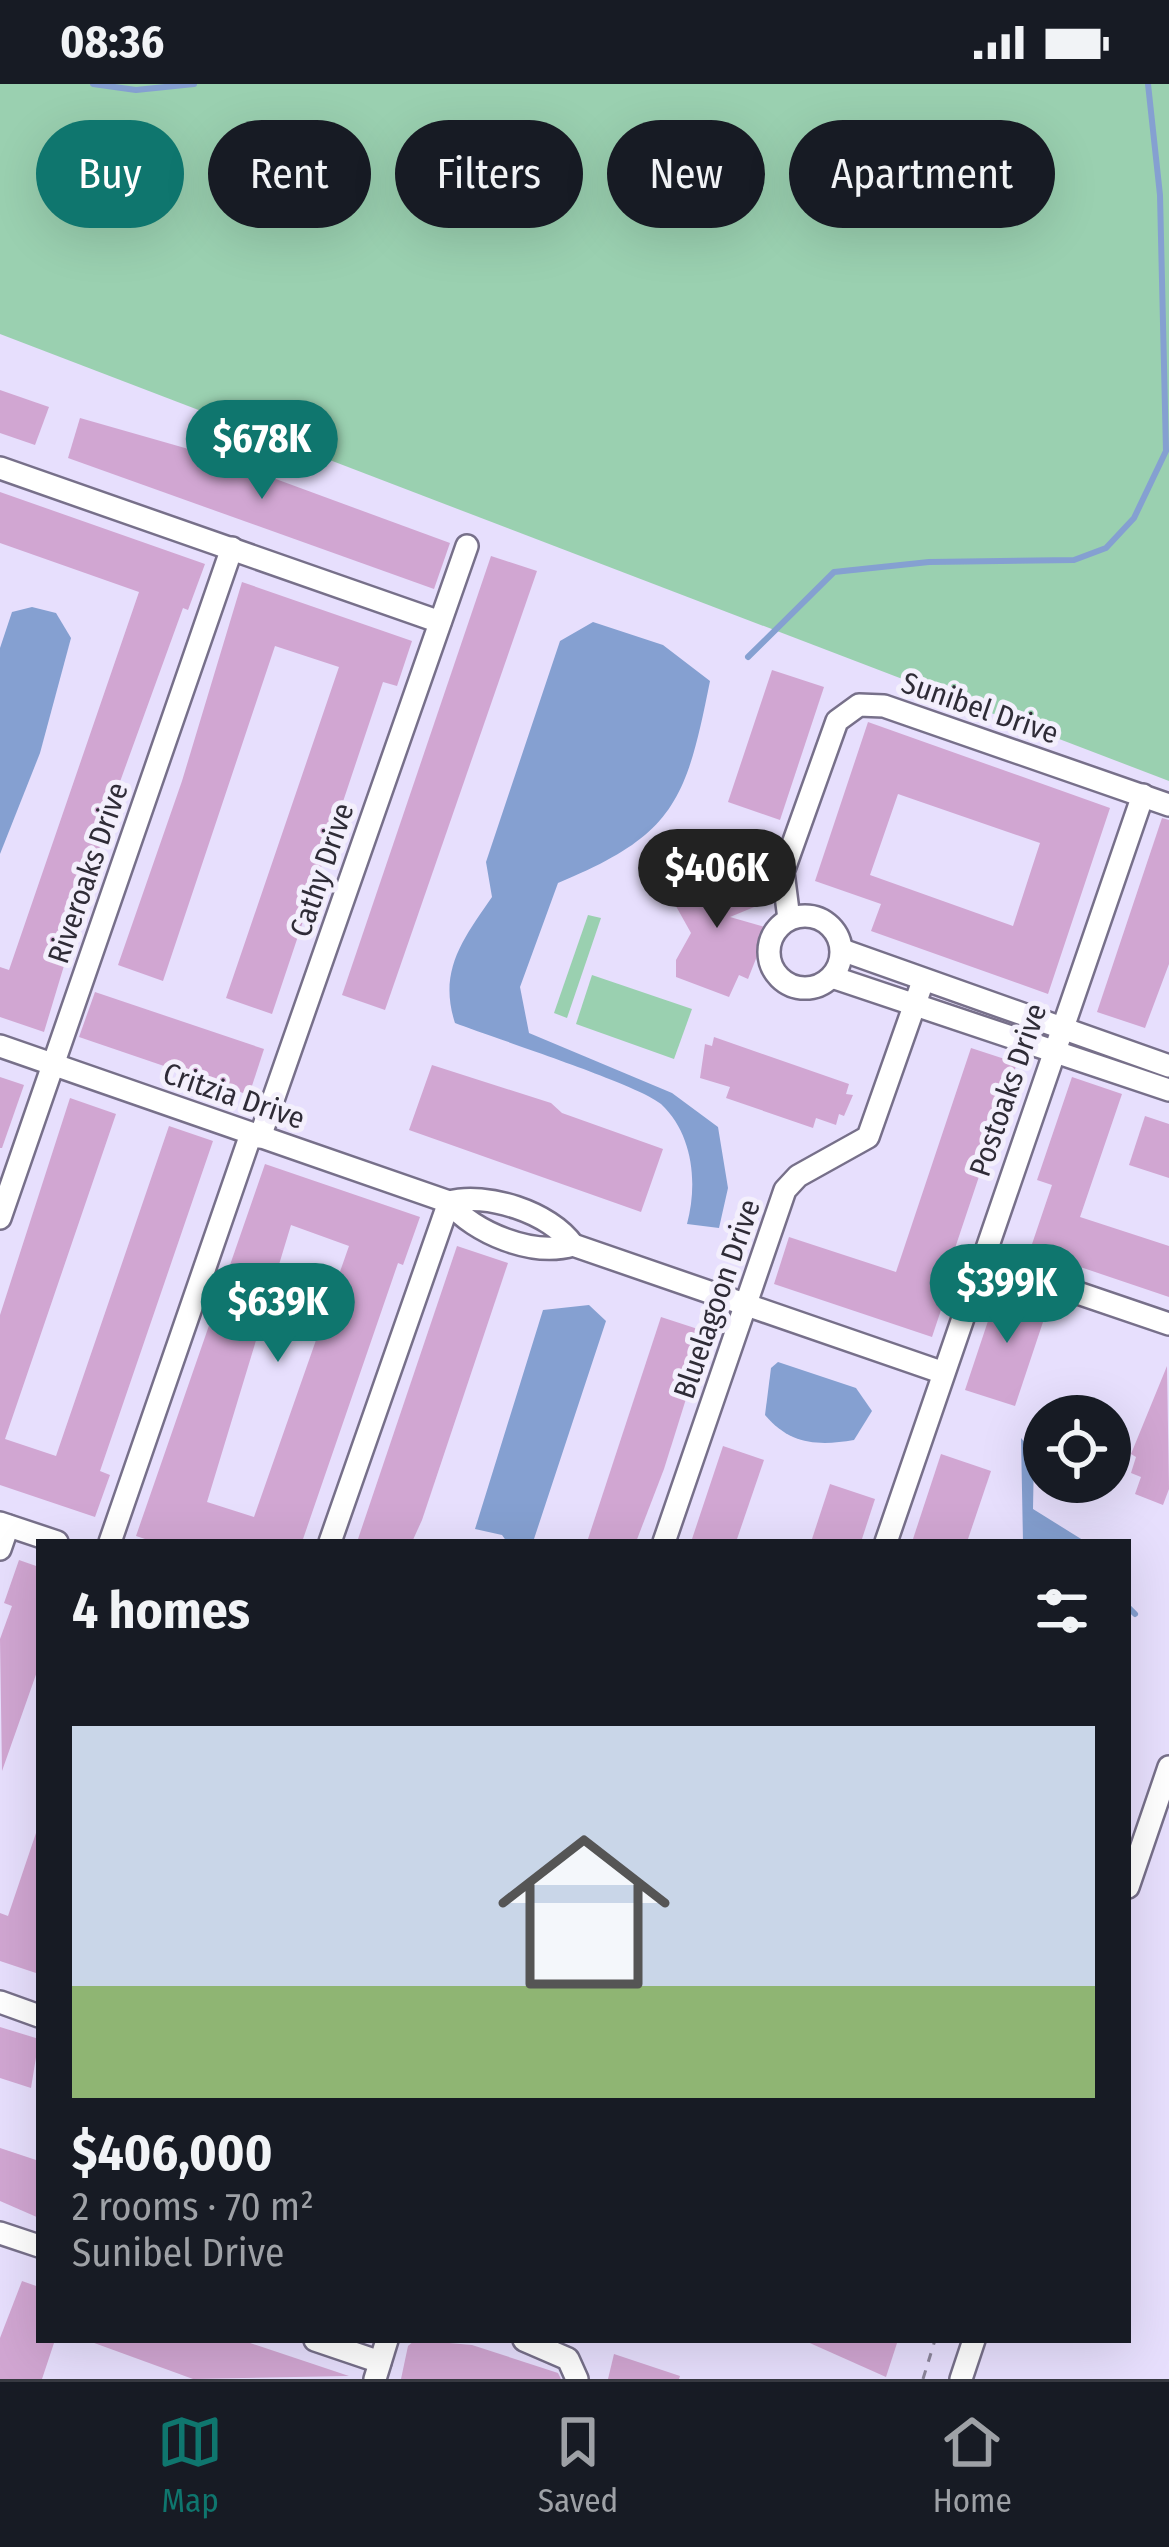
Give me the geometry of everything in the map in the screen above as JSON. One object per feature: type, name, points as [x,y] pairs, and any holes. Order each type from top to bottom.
[{"type":"street","points":[[0,468],[440,622]]},
{"type":"street","name":"Cathy Drive","points":[[111,1539],[467,546]]},
{"type":"street","name":"Riveroaks Drive","points":[[0,1218],[232,548]]},
{"type":"street","name":"Sunibel Drive","points":[[789,919],[783,872],[837,721],[849,708],[884,706],[1169,805]]},
{"type":"street","name":"Postoaks Drive","points":[[887,1539],[1143,795]]},
{"type":"street","points":[[1169,1066],[1061,1028],[919,991],[832,977],[812,988],[780,978],[769,946],[789,919],[823,920],[842,950],[919,991],[1053,1050],[1169,1090]]},
{"type":"street","points":[[832,977],[842,950]]},
{"type":"street","name":"Bluelagoon Drive","points":[[665,1539],[791,1183],[868,1137],[919,991]]},
{"type":"street","name":"Critzia Drive","points":[[0,1046],[448,1202],[466,1223],[550,1252],[573,1245],[941,1372]]},
{"type":"street","points":[[331,1539],[448,1202]]},
{"type":"street","points":[[981,1260],[1169,1324]]},
{"type":"street","points":[[0,1549],[4,1524],[48,1539]]},
{"type":"street","points":[[1131,1868],[1138,1822],[1169,1767]]},
{"type":"street","points":[[0,2002],[36,2015]]},
{"type":"street","points":[[1,2237],[36,2245]]},
{"type":"street","points":[[325,2343],[381,2360]]},
{"type":"street","points":[[531,2343],[568,2359],[577,2379]]},
{"type":"street","points":[[961,2379],[973,2343]]},
{"type":"path","points":[[923,2379],[934,2343]]},
{"type":"green space","points":[[0,84],[1169,84],[1169,781],[0,334]]},
{"type":"green space","points":[[588,915],[601,918],[567,1018],[554,1013]]},
{"type":"green space","points":[[592,975],[692,1009],[674,1059],[576,1024]]},
{"type":"water","points":[[32,607],[56,613],[71,638],[40,753],[0,854],[0,648],[12,612]]},
{"type":"water","points":[[593,622],[663,645],[710,681],[692,757],[668,809],[627,848],[558,883],[520,987],[529,1033],[672,1093],[718,1127],[728,1188],[719,1228],[687,1224],[690,1160],[680,1130],[661,1104],[596,1074],[455,1023],[451,1004],[456,956],[492,897],[486,862],[560,641]]},
{"type":"water","points":[[589,1305],[606,1321],[534,1539],[505,1539],[475,1529],[543,1310]]},
{"type":"water","points":[[778,1362],[856,1388],[872,1411],[854,1440],[829,1443],[795,1438],[765,1415],[771,1368]]},
{"type":"water","points":[[1021,1438],[1023,1503],[1033,1503],[1033,1509],[1081,1539],[1023,1539]]},
{"type":"building","points":[[0,390],[49,407],[35,445],[0,433]]},
{"type":"building","points":[[80,418],[213,456],[450,543],[434,589],[68,458]]},
{"type":"building","points":[[0,492],[205,564],[188,610],[183,608],[117,790],[44,1032],[0,1017],[0,967],[9,970],[139,592],[0,543]]},
{"type":"building","points":[[491,556],[537,571],[385,1010],[342,995]]},
{"type":"building","points":[[242,582],[412,641],[397,686],[383,682],[272,1014],[226,998],[339,667],[275,646],[163,981],[118,965],[182,781]]},
{"type":"building","points":[[772,670],[824,687],[780,820],[728,802]]},
{"type":"building","points":[[868,722],[1110,808],[1048,994],[871,931],[881,904],[815,881]],"holes":[[[898,794],[1040,843],[1013,926],[870,875]]]},
{"type":"building","points":[[1162,818],[1169,820],[1169,964],[1145,1028],[1097,1012]]},
{"type":"building","points":[[721,866],[730,883],[750,880],[759,905],[730,917],[768,928],[748,979],[739,975],[729,997],[676,977],[676,960],[691,933],[672,899],[672,886]]},
{"type":"building","points":[[95,992],[264,1049],[249,1095],[79,1037]]},
{"type":"building","points":[[714,1037],[849,1084],[846,1094],[853,1095],[844,1116],[839,1114],[836,1125],[816,1118],[813,1128],[726,1098],[730,1087],[700,1078],[705,1044],[712,1046]]},
{"type":"building","points":[[971,1048],[1017,1063],[942,1287],[948,1289],[932,1337],[774,1284],[789,1237],[896,1272]]},
{"type":"building","points":[[432,1065],[551,1103],[562,1113],[663,1149],[641,1212],[409,1130]]},
{"type":"building","points":[[0,1077],[24,1085],[2,1148],[0,1148]]},
{"type":"building","points":[[1072,1077],[1122,1094],[1080,1217],[1169,1246],[1169,1297],[1030,1250],[1052,1185],[1037,1180]]},
{"type":"building","points":[[70,1098],[116,1114],[5,1439],[56,1456],[169,1126],[213,1141],[100,1471],[110,1475],[95,1517],[0,1485],[0,1315]]},
{"type":"building","points":[[1145,1116],[1169,1124],[1169,1178],[1129,1165]]},
{"type":"building","points":[[265,1164],[420,1217],[403,1265],[398,1263],[303,1539],[136,1536]],"holes":[[[291,1225],[349,1246],[254,1517],[207,1502]]]},
{"type":"building","points":[[457,1246],[508,1263],[413,1539],[358,1539]]},
{"type":"building","points":[[1000,1285],[1050,1301],[1015,1406],[965,1390]]},
{"type":"building","points":[[661,1317],[707,1332],[637,1539],[588,1539]]},
{"type":"building","points":[[1167,1366],[1169,1489],[1163,1505],[1135,1494],[1141,1477],[1131,1473],[1136,1457],[1131,1454]]},
{"type":"building","points":[[723,1446],[764,1460],[737,1539],[692,1539]]},
{"type":"building","points":[[941,1454],[991,1471],[968,1539],[913,1539]]},
{"type":"building","points":[[830,1484],[875,1499],[862,1539],[812,1539]]},
{"type":"building","points":[[19,1560],[36,1566],[36,1675],[2,1771],[0,1639],[12,1606],[4,1603]]},
{"type":"building","points":[[36,1833],[36,1973],[0,1961],[0,1913],[8,1916]]},
{"type":"building","points":[[0,2027],[36,2038],[31,2088],[0,2078]]},
{"type":"building","points":[[0,2148],[36,2160],[36,2217],[0,2201]]},
{"type":"building","points":[[22,2281],[36,2286],[36,2343],[54,2343],[42,2379],[0,2379],[0,2338]]},
{"type":"building","points":[[94,2343],[250,2343],[349,2376],[193,2379]]},
{"type":"building","points":[[810,2343],[897,2343],[886,2377]]},
{"type":"building","points":[[472,2345],[558,2373],[561,2379],[401,2379],[408,2346]]},
{"type":"building","points":[[614,2354],[680,2376],[679,2379],[608,2379]]},
{"type":"waterway","points":[[93,84],[136,90],[194,84]]},
{"type":"waterway","points":[[748,657],[834,572],[929,562],[1074,560],[1106,548],[1134,518],[1166,451],[1160,195],[1148,84]]},
{"type":"waterway","points":[[1131,1610],[1135,1614]]}]
